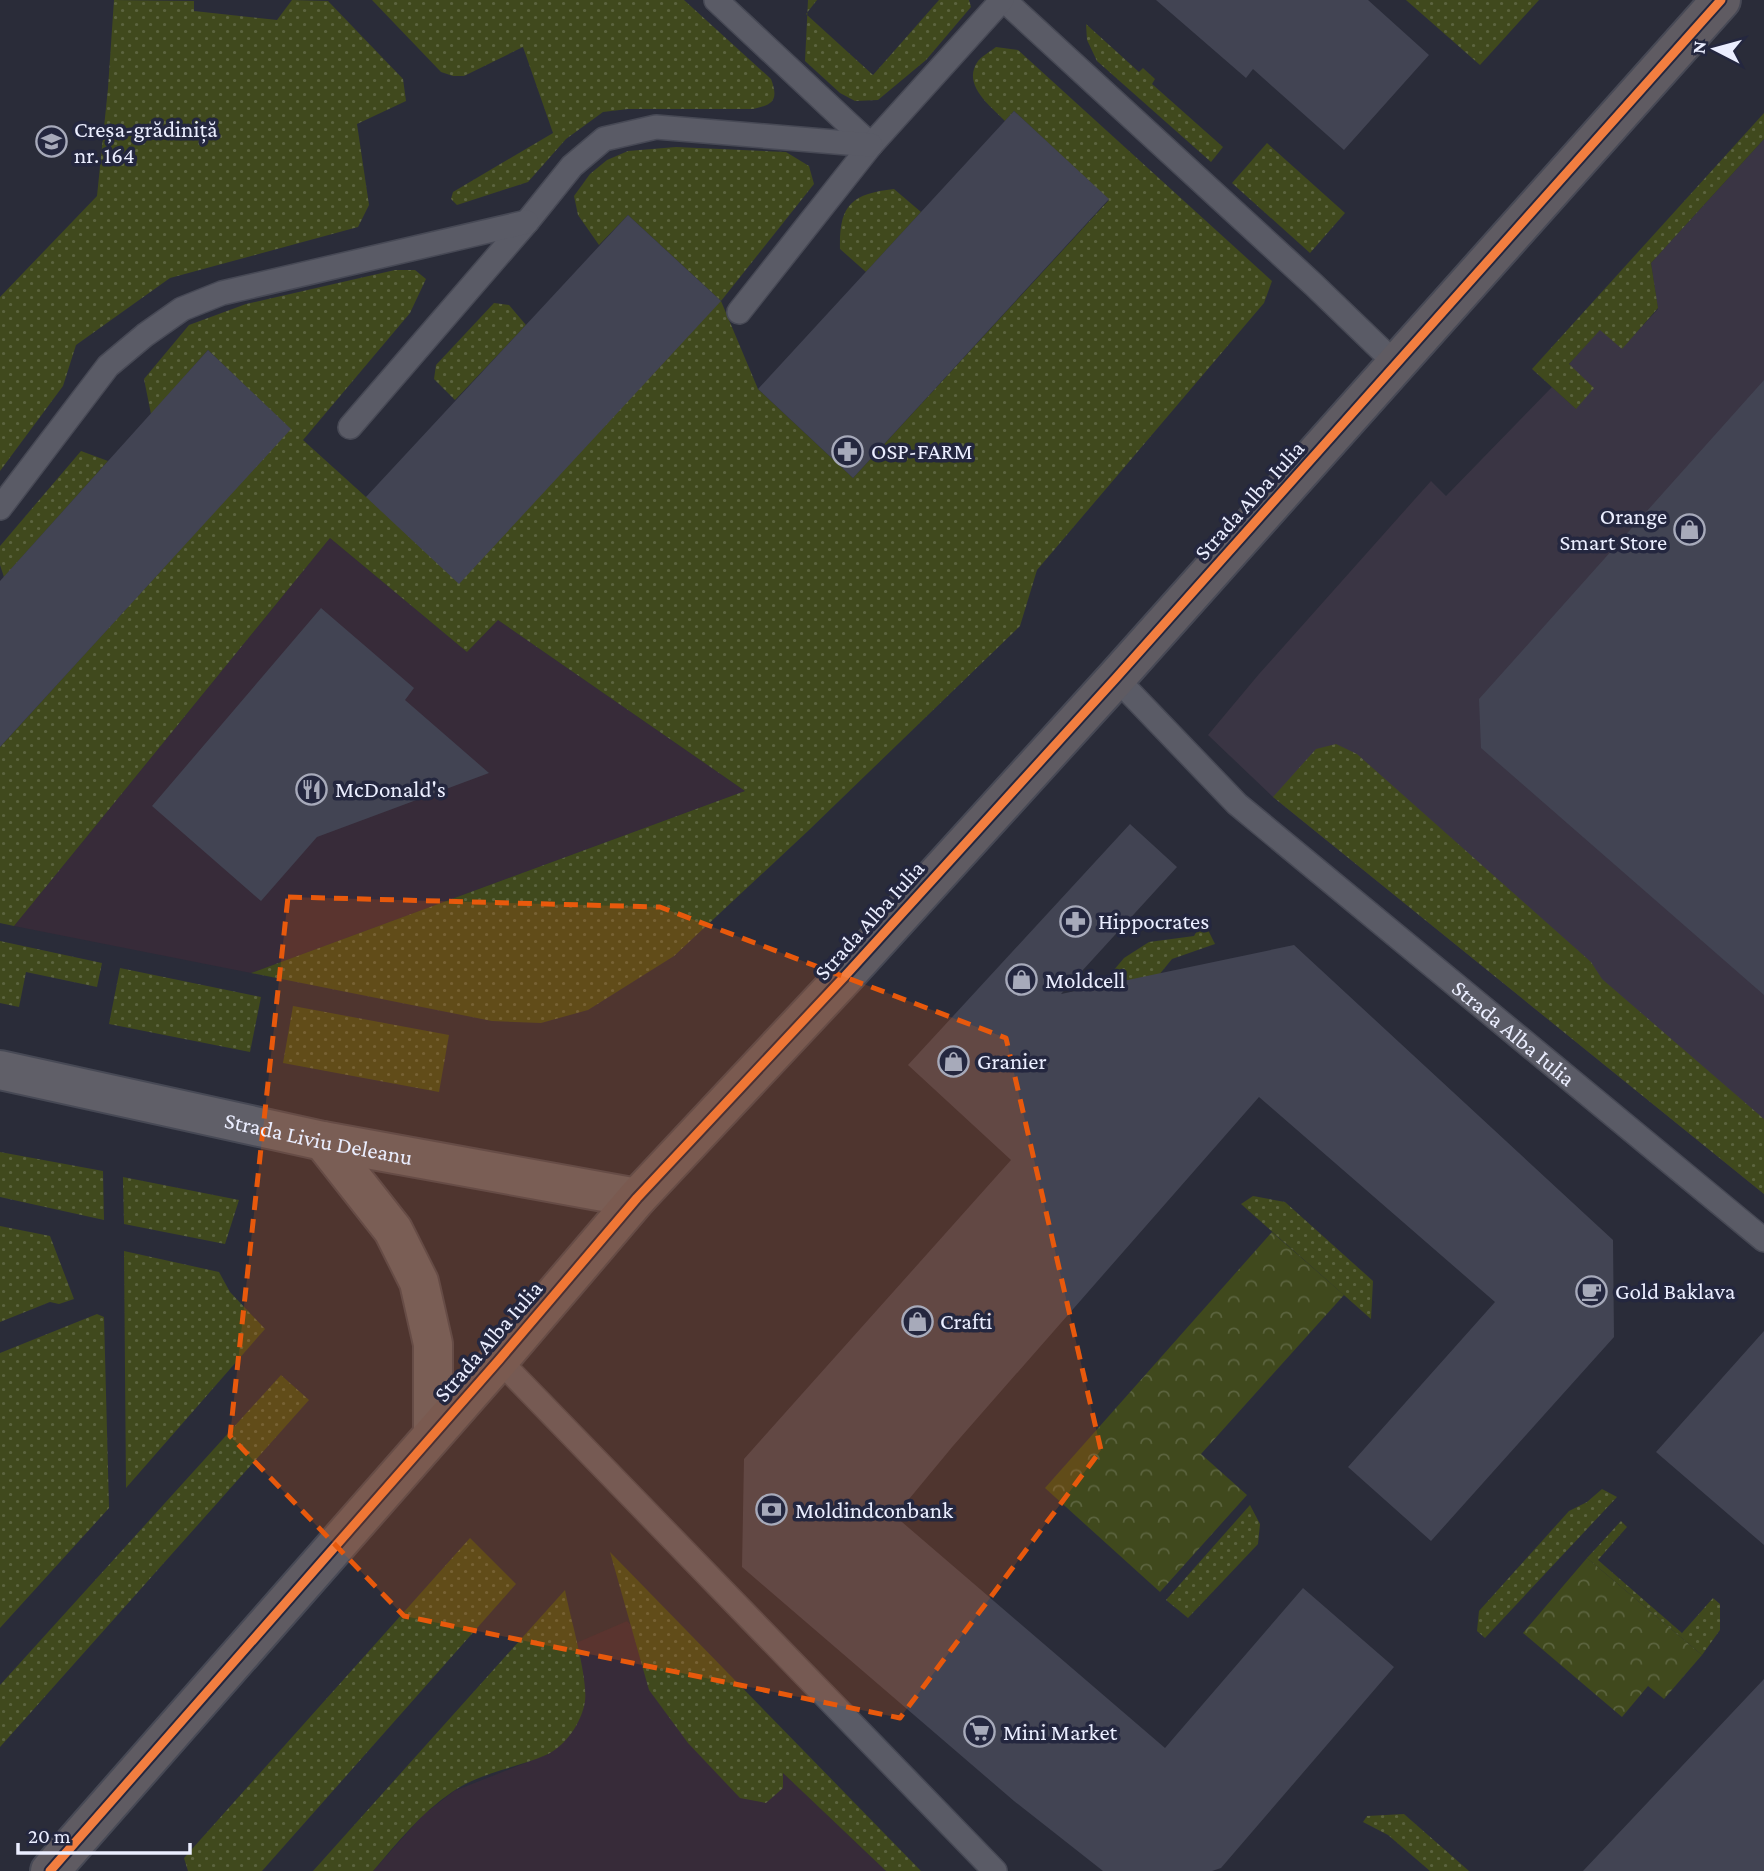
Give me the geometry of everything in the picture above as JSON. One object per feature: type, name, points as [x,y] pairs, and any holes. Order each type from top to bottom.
[{"type":"main road","name":"Strada Alba Iulia","points":[[50,1871],[499,1360],[637,1198],[845,976],[1116,678],[1721,0]]},
{"type":"main road","name":"Strada Liviu Deleanu","points":[[0,1070],[323,1141],[637,1198]]},
{"type":"main road","points":[[323,1141],[393,1230],[419,1282],[433,1344],[433,1433]]},
{"type":"lane","points":[[716,0],[871,145]]},
{"type":"lane","points":[[739,312],[871,145],[1003,0],[1314,285],[1396,364]]},
{"type":"lane","points":[[349,427],[527,222],[572,166],[604,139],[656,127],[871,145]]},
{"type":"lane","points":[[0,508],[108,366],[182,309],[222,293],[527,222]]},
{"type":"lane","name":"Strada Alba Iulia","points":[[1116,678],[1237,804],[1764,1240]]},
{"type":"lane","points":[[499,1360],[995,1871]]},
{"type":"highlighted area","points":[[288,897],[660,907],[1006,1038],[1101,1450],[900,1718],[404,1616],[230,1436]]},
{"type":"shaded area","points":[[1764,139],[1764,1194],[1273,797],[1208,735],[1431,481],[1446,496],[1552,387],[1576,409],[1569,364],[1600,329],[1622,348],[1658,309],[1651,263]]},
{"type":"shaded area","name":"McDonald's","points":[[330,538],[467,652],[498,620],[745,791],[251,973],[14,926]]},
{"type":"shaded area","points":[[627,1621],[886,1871],[373,1871],[423,1815],[454,1791],[548,1754],[584,1681],[576,1643]]},
{"type":"green space","points":[[114,0],[194,1],[194,11],[277,20],[292,0],[328,1],[403,79],[406,101],[357,124],[369,205],[358,227],[170,278],[76,345],[63,386],[0,471],[0,297],[97,196]]},
{"type":"green space","points":[[372,0],[684,0],[771,79],[774,97],[765,106],[753,109],[628,109],[603,112],[566,139],[528,182],[457,205],[451,199],[453,192],[553,133],[523,47],[464,76],[453,76],[441,72]]},
{"type":"green space","points":[[808,0],[817,0],[807,12]]},
{"type":"green space","points":[[939,0],[969,0],[971,7],[926,60],[878,100],[855,101],[840,93],[805,61],[807,15],[873,75]]},
{"type":"green space","points":[[1406,0],[1539,0],[1480,65]]},
{"type":"green space","points":[[1086,24],[1139,72],[1143,68],[1155,79],[1152,84],[1223,147],[1211,162],[1097,61],[1087,40]]},
{"type":"green space","points":[[996,47],[1018,50],[1272,281],[1264,303],[1037,570],[1020,626],[674,956],[588,1010],[541,1023],[492,1021],[251,973],[745,791],[498,620],[467,652],[330,538],[14,926],[0,923],[0,747],[290,429],[208,350],[151,414],[144,379],[189,325],[246,304],[395,270],[415,270],[426,279],[410,313],[303,440],[366,497],[721,301],[758,389],[853,478],[1109,200],[1014,111],[1005,121],[980,94],[975,87],[974,70],[978,61]]},
{"type":"green space","points":[[1764,113],[1764,139],[1651,263],[1658,308],[1622,349],[1600,330],[1569,364],[1594,388],[1576,409],[1532,369]]},
{"type":"green space","points":[[1267,143],[1345,213],[1310,253],[1232,183]]},
{"type":"green space","points":[[676,147],[786,152],[809,166],[814,184],[721,301],[628,215],[599,245],[578,215],[574,196],[590,174],[607,160],[628,151]]},
{"type":"green space","points":[[894,189],[921,212],[866,272],[840,249],[845,212],[850,204],[867,194]]},
{"type":"green space","points":[[494,303],[509,305],[526,325],[455,400],[434,379],[436,365]]},
{"type":"green space","points":[[81,451],[108,461],[4,577],[0,565],[0,546]]},
{"type":"green space","points":[[1336,744],[1357,754],[1591,962],[1602,979],[1764,1119],[1764,1194],[1273,797],[1316,749]]},
{"type":"green space","points":[[1203,920],[1215,944],[1172,959],[1122,1020],[1051,1045],[1124,958],[1149,942],[1194,936]]},
{"type":"green space","points":[[0,941],[102,963],[97,987],[26,972],[19,1007],[0,1003]]},
{"type":"green space","points":[[120,968],[261,997],[250,1052],[109,1024]]},
{"type":"green space","points":[[293,1006],[449,1035],[439,1092],[283,1063]]},
{"type":"green space","points":[[0,1152],[103,1171],[104,1220],[0,1197]]},
{"type":"green space","points":[[123,1177],[239,1200],[225,1244],[124,1224]]},
{"type":"green space","points":[[1253,1196],[1285,1202],[1373,1281],[1371,1319],[1241,1204]]},
{"type":"green space","points":[[0,1226],[50,1236],[74,1299],[59,1304],[50,1302],[0,1322]]},
{"type":"green space","points":[[1272,1232],[1344,1295],[1201,1454],[1247,1495],[1160,1592],[1045,1488]]},
{"type":"green space","points":[[124,1251],[219,1272],[230,1292],[265,1329],[126,1488]]},
{"type":"green space","points":[[97,1314],[104,1317],[109,1508],[0,1628],[0,1353]]},
{"type":"green space","points":[[281,1375],[309,1400],[0,1747],[0,1685]]},
{"type":"green space","points":[[1602,1489],[1617,1497],[1485,1638],[1477,1631],[1479,1611],[1569,1511],[1587,1502]]},
{"type":"green space","points":[[1250,1505],[1260,1524],[1258,1544],[1188,1618],[1166,1600]]},
{"type":"green space","points":[[1621,1521],[1627,1527],[1598,1560],[1682,1633],[1713,1598],[1720,1604],[1720,1630],[1702,1655],[1587,1558]]},
{"type":"green space","points":[[470,1538],[516,1584],[262,1871],[188,1871],[184,1858]]},
{"type":"green space","points":[[610,1552],[921,1871],[886,1871],[783,1773],[783,1788],[766,1803],[740,1798],[688,1743],[649,1690]]},
{"type":"green space","points":[[1587,1558],[1702,1655],[1664,1699],[1648,1686],[1622,1717],[1523,1633]]},
{"type":"green space","points":[[565,1590],[581,1662],[585,1701],[572,1732],[560,1746],[546,1755],[486,1775],[452,1792],[400,1839],[373,1871],[313,1871]]},
{"type":"green space","points":[[1404,1814],[1469,1871],[1430,1871],[1388,1835],[1363,1822],[1367,1816]]},
{"type":"building","points":[[1156,0],[1368,0],[1429,55],[1344,150],[1253,69],[1246,78]]},
{"type":"building","points":[[1014,111],[1109,199],[853,478],[758,389]]},
{"type":"building","points":[[628,215],[721,301],[459,584],[366,497]]},
{"type":"building","points":[[208,350],[291,429],[0,747],[0,581]]},
{"type":"building","points":[[1764,380],[1764,995],[1481,748],[1479,699]]},
{"type":"building","points":[[321,608],[414,688],[405,700],[489,773],[317,837],[261,901],[152,806]]},
{"type":"building","points":[[1130,824],[1177,867],[1061,994],[1294,945],[1613,1240],[1614,1337],[1431,1541],[1348,1467],[1495,1302],[1259,1097],[953,1446],[895,1516],[1165,1748],[1303,1588],[1394,1667],[1221,1868],[1212,1871],[1103,1871],[1014,1801],[742,1567],[744,1459],[1011,1160],[908,1065]]},
{"type":"building","points":[[1764,1331],[1764,1545],[1656,1452]]},
{"type":"building","points":[[1764,1679],[1764,1871],[1583,1871]]},
{"type":"cycle path","points":[[50,1871],[499,1360],[637,1198],[845,976],[1116,678],[1721,0]]},
{"type":"place","name":"Creșa-grădiniță nr. 164","points":[[51,142]]},
{"type":"place","name":"OSP-FARM","points":[[848,451]]},
{"type":"place","name":"Orange Smart Store","points":[[1690,529]]},
{"type":"place","name":"McDonald's","points":[[312,789]]},
{"type":"place","name":"Hippocrates","points":[[1075,921]]},
{"type":"place","name":"Moldcell","points":[[1022,980]]},
{"type":"place","name":"Granier","points":[[954,1061]]},
{"type":"place","name":"Gold Baklava","points":[[1592,1291]]},
{"type":"place","name":"Crafti","points":[[917,1321]]},
{"type":"place","name":"Moldindconbank","points":[[772,1510]]},
{"type":"place","name":"Mini Market","points":[[980,1732]]}]
